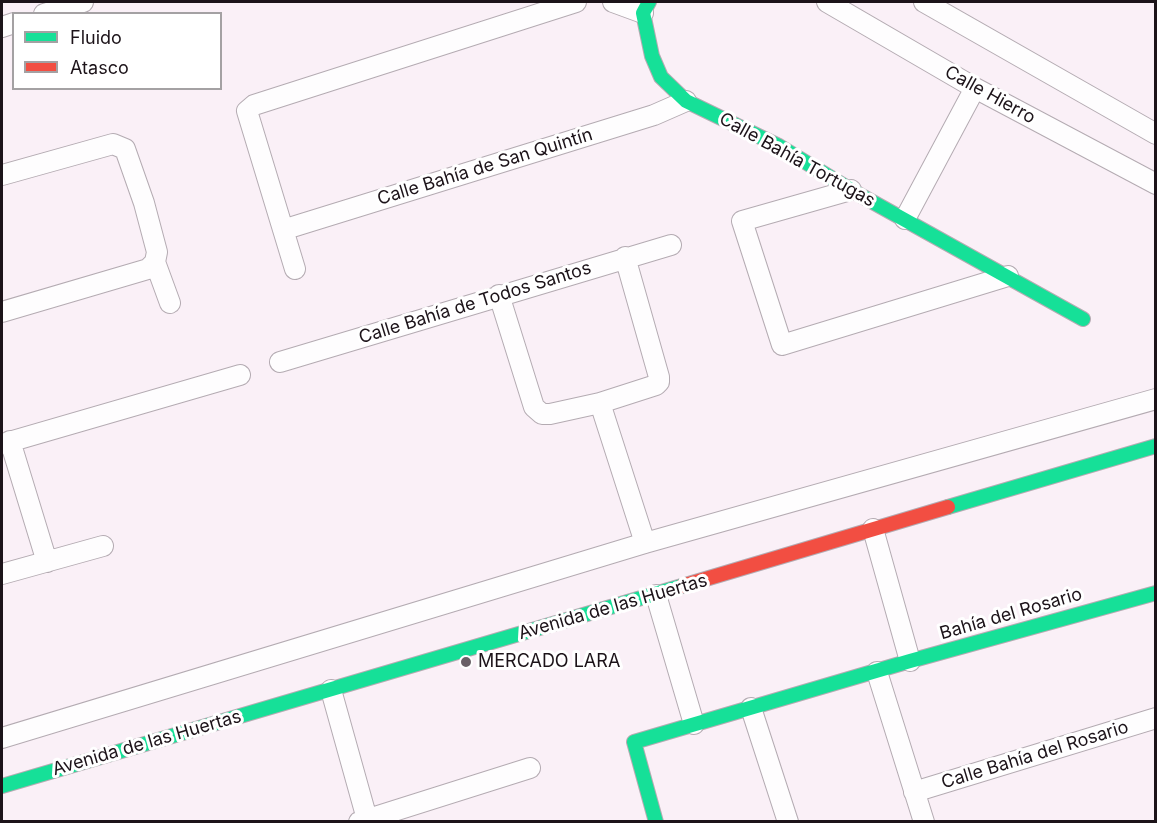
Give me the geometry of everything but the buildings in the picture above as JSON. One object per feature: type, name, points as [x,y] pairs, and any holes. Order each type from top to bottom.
[{"type":"street","points":[[48,12],[63,4],[83,2]]},
{"type":"street","points":[[295,269],[247,111],[254,105],[576,2]]},
{"type":"street","points":[[613,2],[646,7]]},
{"type":"street","name":"Calle Hierro","points":[[827,2],[975,88],[1155,184]]},
{"type":"street","points":[[924,2],[1155,134]]},
{"type":"street","name":"Calle Bahía Tortugas","points":[[646,7],[649,48],[661,76],[686,101],[779,146],[851,190],[1083,319]]},
{"type":"street","points":[[905,219],[975,88]]},
{"type":"street","name":"Calle Bahía de San Quintín","points":[[283,226],[289,228],[643,119],[686,101]]},
{"type":"street","points":[[2,175],[113,144],[125,148],[158,252],[155,262],[148,269],[2,312]]},
{"type":"street","points":[[851,190],[742,221],[782,345],[1008,276]]},
{"type":"street","name":"Calle Bahía de Todos Santos","points":[[280,362],[671,244]]},
{"type":"street","points":[[500,295],[534,407],[542,414],[550,414],[600,403],[656,385],[659,382],[625,257]]},
{"type":"street","points":[[155,262],[170,303]]},
{"type":"street","points":[[46,562],[6,442],[240,375]]},
{"type":"street","points":[[2,738],[645,543],[1155,399]]},
{"type":"street","points":[[600,403],[645,543]]},
{"type":"street","name":"Avenida de las Huertas","points":[[2,786],[1155,446]]},
{"type":"street","points":[[873,529],[910,662]]},
{"type":"street","points":[[2,574],[103,546]]},
{"type":"street","name":"Bahía del Rosario","points":[[656,822],[634,742],[1155,593]]},
{"type":"street","points":[[656,595],[694,724]]},
{"type":"street","points":[[877,672],[924,822]]},
{"type":"street","points":[[331,690],[363,820],[530,768]]},
{"type":"street","points":[[751,708],[788,822]]},
{"type":"street","name":"Calle Bahía del Rosario","points":[[915,792],[1155,718]]},
{"type":"traffic: fast","points":[[649,2],[643,13],[652,56],[661,77],[686,101],[779,146],[851,190],[1083,319]]},
{"type":"traffic: fast","points":[[948,507],[1156,446]]},
{"type":"traffic: fast","points":[[2,786],[682,586]]},
{"type":"traffic: fast","points":[[656,822],[634,742],[910,661],[1156,593]]},
{"type":"traffic: jam","points":[[682,586],[948,507]]},
{"type":"place","name":"MERCADO LARA","points":[[466,662]]}]
